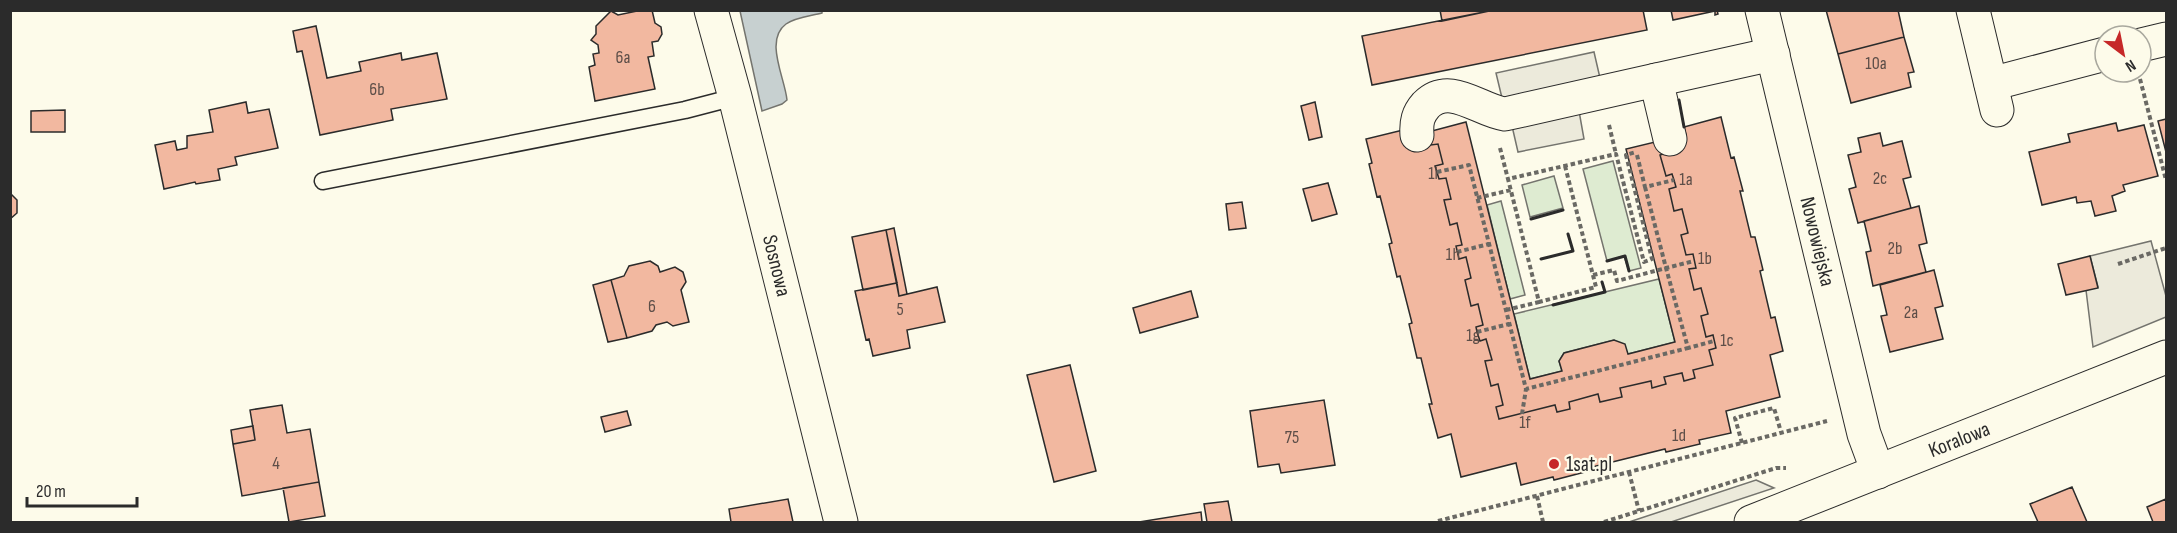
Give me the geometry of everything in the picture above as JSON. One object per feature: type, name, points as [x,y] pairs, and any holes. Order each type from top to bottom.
[{"type":"street","name":"Sosnowa","points":[[711,10],[735,97],[841,522]]},
{"type":"street","name":"Nowowiejska","points":[[1762,10],[1864,434],[1878,472]]},
{"type":"street","points":[[1973,10],[1994,97],[2093,59]]},
{"type":"street","points":[[1417,135],[1418,116],[1424,107],[1430,101],[1444,96],[1469,100],[1493,112],[1505,114],[1773,54]]},
{"type":"street","points":[[1656,81],[1670,139]]},
{"type":"street","name":"Koralowa","points":[[1751,522],[2166,357]]},
{"type":"lane","points":[[323,181],[685,110],[735,97]]},
{"type":"path","points":[[2141,84],[2166,180]]},
{"type":"path","points":[[1539,302],[1508,179],[1616,154],[1644,262],[1652,259],[1626,154],[1636,152]]},
{"type":"path","points":[[1437,172],[1469,165],[1526,389],[1522,414]]},
{"type":"path","points":[[1506,310],[1596,287],[1565,166]]},
{"type":"path","points":[[1646,187],[1688,348]]},
{"type":"path","points":[[1477,198],[1511,190]]},
{"type":"path","points":[[1457,252],[1489,244]]},
{"type":"path","points":[[2118,264],[2166,248]]},
{"type":"path","points":[[1593,275],[1614,270],[1617,281],[1695,261]]},
{"type":"path","points":[[1477,332],[1509,324]]},
{"type":"path","points":[[1526,389],[1714,341]]},
{"type":"path","points":[[1742,442],[1735,418],[1774,408],[1782,432]]},
{"type":"path","points":[[1438,522],[1813,424]]},
{"type":"path","points":[[1604,522],[1776,468],[1796,468]]},
{"type":"path","points":[[1629,472],[1639,512]]},
{"type":"path","points":[[1537,496],[1544,522]]},
{"type":"green space","points":[[1613,161],[1641,268],[1629,271],[1624,256],[1607,261],[1583,169]]},
{"type":"green space","points":[[1554,176],[1563,208],[1530,217],[1522,185]]},
{"type":"green space","points":[[1501,201],[1525,295],[1510,299],[1487,205]]},
{"type":"green space","points":[[1659,279],[1675,342],[1628,354],[1614,340],[1564,353],[1559,361],[1562,371],[1530,379],[1514,314]]},
{"type":"shaded area","points":[[740,11],[822,11],[822,13],[790,22],[780,31],[776,49],[787,100],[762,111]]},
{"type":"shaded area","points":[[1594,52],[1600,78],[1502,98],[1496,73]]},
{"type":"shaded area","points":[[1579,111],[1584,139],[1518,152],[1512,126]]},
{"type":"shaded area","points":[[2151,241],[2166,296],[2166,317],[2093,347],[2086,290],[2098,287],[2090,256]]},
{"type":"shaded area","points":[[1756,480],[1774,488],[1671,522],[1629,522]]},
{"type":"building","points":[[652,10],[655,23],[661,27],[662,34],[658,41],[652,42],[654,56],[648,57],[655,89],[595,101],[589,67],[595,65],[593,54],[599,53],[598,45],[591,40],[596,34],[596,26],[611,11],[618,15]]},
{"type":"building","points":[[1440,10],[1494,10],[1442,21]]},
{"type":"building","points":[[1494,10],[1643,10],[1647,30],[1372,85],[1362,36]]},
{"type":"building","points":[[1671,10],[1717,10],[1718,14],[1715,15],[1715,11],[1673,20]]},
{"type":"building","points":[[1826,10],[1898,10],[1904,37],[1838,54]]},
{"type":"building","points":[[316,26],[327,78],[361,71],[359,62],[401,53],[402,60],[437,53],[447,99],[391,109],[393,120],[320,135],[302,51],[297,52],[293,31]]},
{"type":"building","points":[[1904,37],[1914,72],[1908,73],[1911,87],[1851,103],[1838,54]]},
{"type":"building","points":[[246,102],[248,113],[269,109],[278,148],[235,157],[237,165],[218,169],[220,180],[196,184],[195,182],[164,189],[155,145],[175,141],[177,150],[187,148],[187,136],[213,132],[209,110]]},
{"type":"building","points":[[1315,102],[1322,137],[1309,140],[1301,106]]},
{"type":"building","points":[[65,110],[65,132],[31,132],[31,111]]},
{"type":"building","points":[[1721,117],[1731,158],[1734,157],[1743,191],[1740,191],[1751,237],[1755,237],[1771,318],[1775,317],[1783,351],[1770,355],[1780,397],[1726,411],[1731,433],[1699,440],[1700,444],[1666,452],[1665,449],[1588,468],[1589,471],[1554,480],[1553,477],[1521,485],[1516,463],[1461,477],[1451,434],[1438,438],[1421,358],[1417,358],[1409,324],[1412,323],[1400,276],[1397,277],[1389,244],[1392,243],[1369,164],[1372,163],[1366,139],[1403,130],[1428,132],[1431,145],[1438,144],[1443,164],[1435,166],[1439,179],[1446,178],[1451,199],[1444,200],[1450,225],[1457,223],[1462,245],[1456,246],[1459,259],[1466,257],[1471,278],[1465,280],[1471,306],[1478,304],[1483,325],[1476,327],[1477,332],[1480,341],[1486,339],[1492,360],[1485,361],[1491,386],[1498,384],[1503,405],[1496,407],[1499,419],[1555,405],[1557,412],[1570,409],[1569,402],[1598,394],[1600,402],[1622,397],[1620,388],[1651,381],[1652,388],[1666,384],[1664,377],[1682,373],[1684,381],[1695,378],[1693,370],[1713,365],[1709,350],[1716,348],[1713,335],[1706,337],[1701,316],[1708,314],[1701,288],[1694,290],[1689,269],[1696,268],[1693,254],[1686,255],[1681,235],[1688,233],[1682,209],[1674,211],[1669,189],[1676,187],[1672,174],[1666,176],[1660,155],[1667,153],[1670,139],[1686,135],[1684,127]]},
{"type":"building","points":[[2166,119],[2166,152],[2158,121]]},
{"type":"building","points":[[1466,122],[1530,379],[1562,371],[1559,361],[1564,353],[1614,340],[1625,344],[1628,354],[1675,342],[1626,149],[1655,142],[1667,153],[1660,155],[1666,176],[1672,174],[1676,187],[1669,189],[1674,211],[1682,209],[1688,233],[1681,235],[1686,255],[1693,254],[1696,268],[1689,269],[1694,290],[1701,288],[1708,314],[1701,316],[1706,337],[1713,335],[1716,348],[1709,350],[1713,365],[1693,370],[1695,378],[1684,381],[1682,373],[1664,377],[1666,384],[1652,388],[1651,381],[1620,388],[1622,397],[1600,402],[1598,394],[1569,402],[1570,409],[1557,412],[1555,405],[1499,419],[1496,407],[1503,405],[1498,384],[1491,386],[1485,361],[1492,360],[1486,339],[1480,341],[1477,332],[1476,327],[1483,325],[1478,304],[1471,306],[1465,280],[1471,278],[1466,257],[1459,259],[1456,246],[1462,245],[1457,223],[1450,225],[1444,200],[1451,199],[1446,178],[1439,179],[1435,166],[1443,164],[1438,144],[1431,145],[1428,132]]},
{"type":"building","points":[[2116,123],[2118,131],[2144,125],[2158,176],[2123,185],[2125,191],[2112,196],[2116,211],[2095,216],[2091,201],[2077,203],[2076,197],[2042,205],[2029,152],[2070,142],[2068,134]]},
{"type":"building","points":[[1880,133],[1883,146],[1902,141],[1911,177],[1903,179],[1911,208],[1858,223],[1849,189],[1856,187],[1848,155],[1861,152],[1858,138]]},
{"type":"building","points":[[1328,183],[1337,214],[1312,221],[1303,189]]},
{"type":"building","points":[[10,193],[17,200],[17,213],[10,219]]},
{"type":"building","points":[[1242,202],[1246,228],[1229,230],[1226,204]]},
{"type":"building","points":[[1919,206],[1927,243],[1919,245],[1926,272],[1873,286],[1866,252],[1871,251],[1864,221]]},
{"type":"building","points":[[894,228],[907,294],[899,296],[886,230]]},
{"type":"building","points":[[886,230],[897,283],[863,290],[852,237]]},
{"type":"building","points":[[2090,256],[2098,288],[2066,295],[2058,264]]},
{"type":"building","points":[[650,261],[658,266],[660,272],[675,267],[683,272],[686,282],[681,290],[689,322],[673,326],[667,322],[656,325],[652,331],[627,338],[611,280],[624,276],[629,266]]},
{"type":"building","points":[[1934,270],[1943,306],[1935,308],[1943,339],[1890,352],[1881,316],[1887,315],[1880,285]]},
{"type":"building","points":[[611,280],[627,338],[608,342],[593,285]]},
{"type":"building","points":[[897,283],[899,296],[937,287],[945,322],[907,330],[910,348],[873,356],[869,339],[866,340],[855,291]]},
{"type":"building","points":[[1191,291],[1198,317],[1140,333],[1133,308]]},
{"type":"building","points":[[1070,365],[1096,471],[1054,482],[1027,375]]},
{"type":"building","points":[[1324,400],[1335,465],[1281,473],[1279,464],[1258,467],[1250,411]]},
{"type":"building","points":[[282,405],[287,433],[310,429],[319,482],[242,496],[233,444],[255,440],[250,410]]},
{"type":"building","points":[[627,411],[631,425],[605,432],[601,417]]},
{"type":"building","points":[[253,426],[255,440],[233,444],[231,430]]},
{"type":"building","points":[[319,482],[325,516],[289,522],[283,488]]},
{"type":"building","points":[[2072,487],[2087,522],[2038,522],[2030,504]]},
{"type":"building","points":[[788,499],[793,522],[731,522],[729,509]]},
{"type":"building","points":[[2166,499],[2166,522],[2153,522],[2147,507]]},
{"type":"building","points":[[1228,501],[1232,522],[1207,522],[1204,504]]},
{"type":"building","points":[[1201,512],[1202,522],[1139,522]]},
{"type":"wall","points":[[1679,100],[1684,127]]},
{"type":"wall","points":[[1531,219],[1563,210]]},
{"type":"wall","points":[[1541,259],[1573,251],[1568,234]]},
{"type":"wall","points":[[1607,261],[1625,256],[1629,271]]},
{"type":"wall","points":[[1553,305],[1605,292],[1602,282]]},
{"type":"place","name":"1sat.pl","points":[[1554,464]]}]
